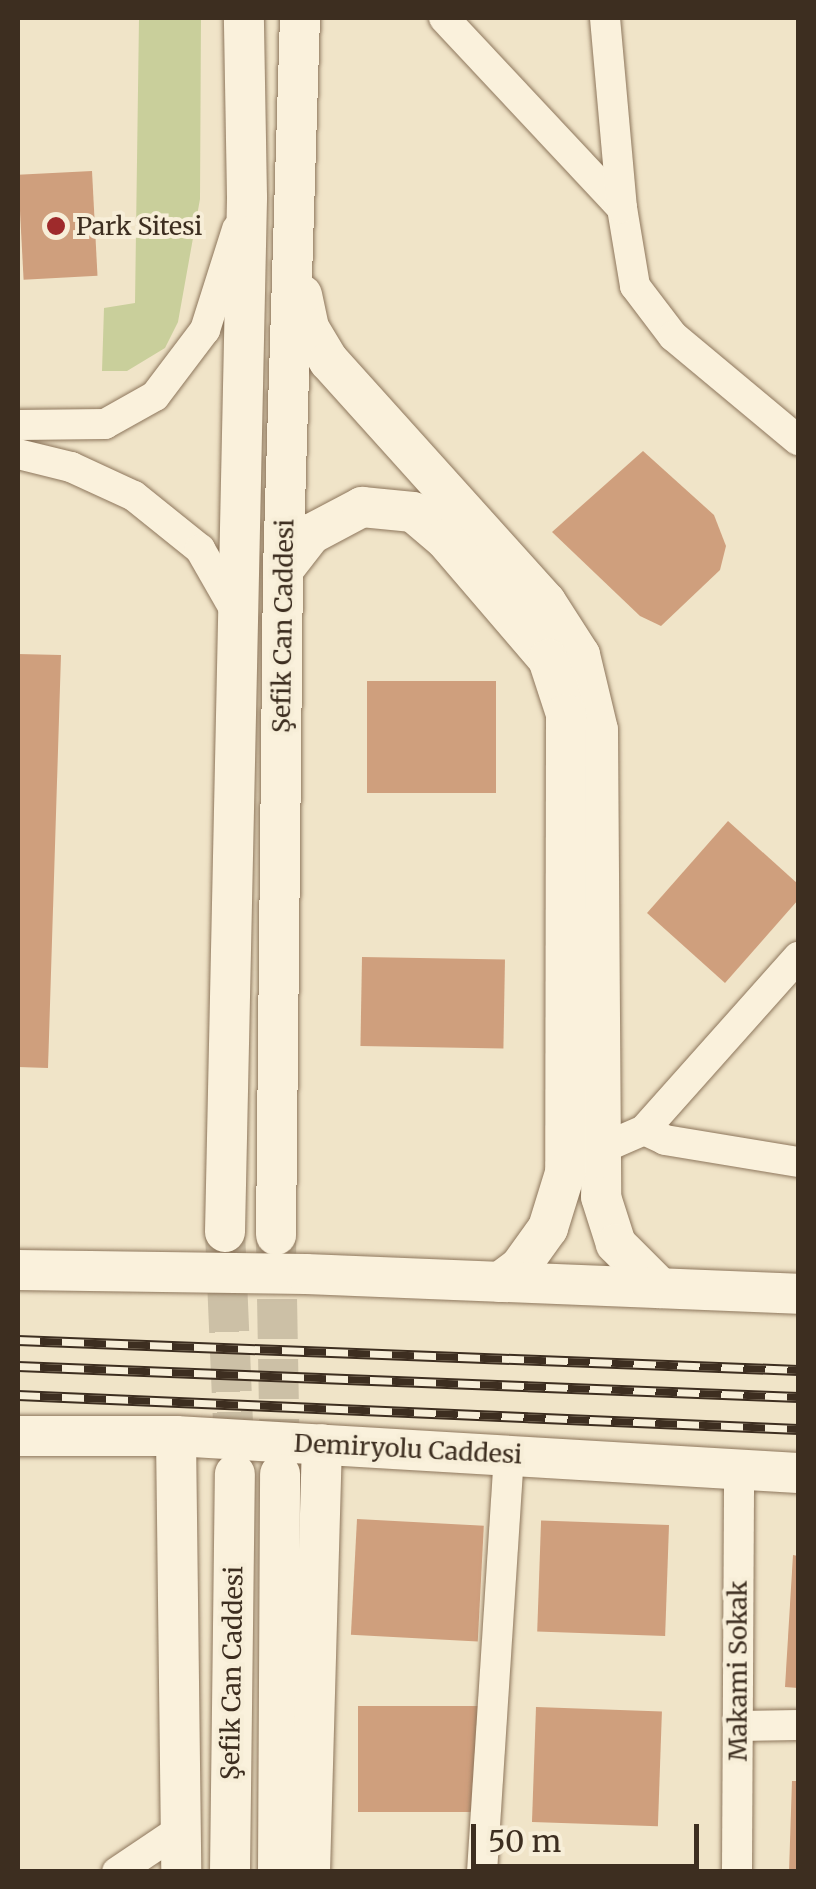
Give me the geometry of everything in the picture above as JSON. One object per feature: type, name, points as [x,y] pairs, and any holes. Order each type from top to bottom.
[{"type":"main road","name":"Şefik Can Caddesi","points":[[225,1232],[247,197],[244,18]]},
{"type":"main road","name":"Şefik Can Caddesi","points":[[276,1235],[283,570],[296,266],[300,18]]},
{"type":"main road","points":[[296,266],[309,328],[329,361],[546,602],[580,655],[598,730],[596,1152],[600,1197],[616,1244],[660,1288]]},
{"type":"main road","points":[[283,570],[311,534],[362,507],[413,512],[445,539],[548,659],[566,714],[564,1172],[548,1228],[520,1267],[500,1282]]},
{"type":"main road","points":[[18,1270],[798,1294]]},
{"type":"main road","name":"Demiryolu Caddesi","points":[[18,1436],[176,1436],[798,1474]]},
{"type":"main road","points":[[176,1436],[181,1872]]},
{"type":"main road","points":[[310,1872],[322,1444]]},
{"type":"main road","name":"Şefik Can Caddesi","points":[[230,1872],[234,1474]]},
{"type":"main road","name":"Şefik Can Caddesi","points":[[278,1872],[280,1474]]},
{"type":"street","points":[[444,18],[622,208]]},
{"type":"street","points":[[605,18],[622,208],[635,286],[714,373],[798,440]]},
{"type":"street","points":[[18,425],[105,424],[154,396],[205,330],[247,197]]},
{"type":"street","points":[[18,454],[71,467],[134,496],[200,549],[236,612]]},
{"type":"street","points":[[596,1152],[644,1130],[798,957]]},
{"type":"street","points":[[644,1130],[665,1140],[798,1162]]},
{"type":"street","points":[[482,1872],[509,1455]]},
{"type":"street","name":"Makami Sokak","points":[[737,1872],[738,1471]]},
{"type":"street","points":[[739,1726],[798,1725]]},
{"type":"street","points":[[117,1872],[181,1829]]},
{"type":"green space","points":[[139,18],[201,18],[200,199],[178,322],[165,348],[127,371],[102,371],[104,308],[135,303]]},
{"type":"building","name":"Park Sitesi","points":[[92,171],[97,276],[24,280],[18,175]]},
{"type":"building","points":[[643,451],[714,515],[726,546],[720,570],[661,626],[640,616],[552,532]]},
{"type":"building","points":[[18,654],[61,655],[48,1068],[18,1067]]},
{"type":"building","points":[[367,681],[496,681],[496,793],[367,793]]},
{"type":"building","points":[[728,821],[798,884],[798,900],[725,983],[647,913]]},
{"type":"building","points":[[362,957],[505,959],[503,1048],[360,1046]]},
{"type":"building","points":[[357,1519],[484,1526],[478,1641],[351,1635]]},
{"type":"building","points":[[541,1521],[669,1525],[665,1636],[537,1631]]},
{"type":"building","points":[[793,1555],[798,1556],[798,1688],[785,1687]]},
{"type":"building","points":[[358,1706],[480,1706],[480,1812],[358,1812]]},
{"type":"building","points":[[536,1707],[662,1711],[658,1826],[532,1822]]},
{"type":"building","points":[[792,1781],[798,1781],[798,1872],[789,1872]]},
{"type":"tunnel","points":[[225,1232],[235,1473]]},
{"type":"tunnel","points":[[276,1239],[280,1474]]},
{"type":"railway","points":[[18,1340],[798,1370]]},
{"type":"railway","points":[[18,1366],[798,1397]]},
{"type":"railway","points":[[18,1395],[798,1429]]},
{"type":"place","name":"Park Sitesi","points":[[56,226]]}]
